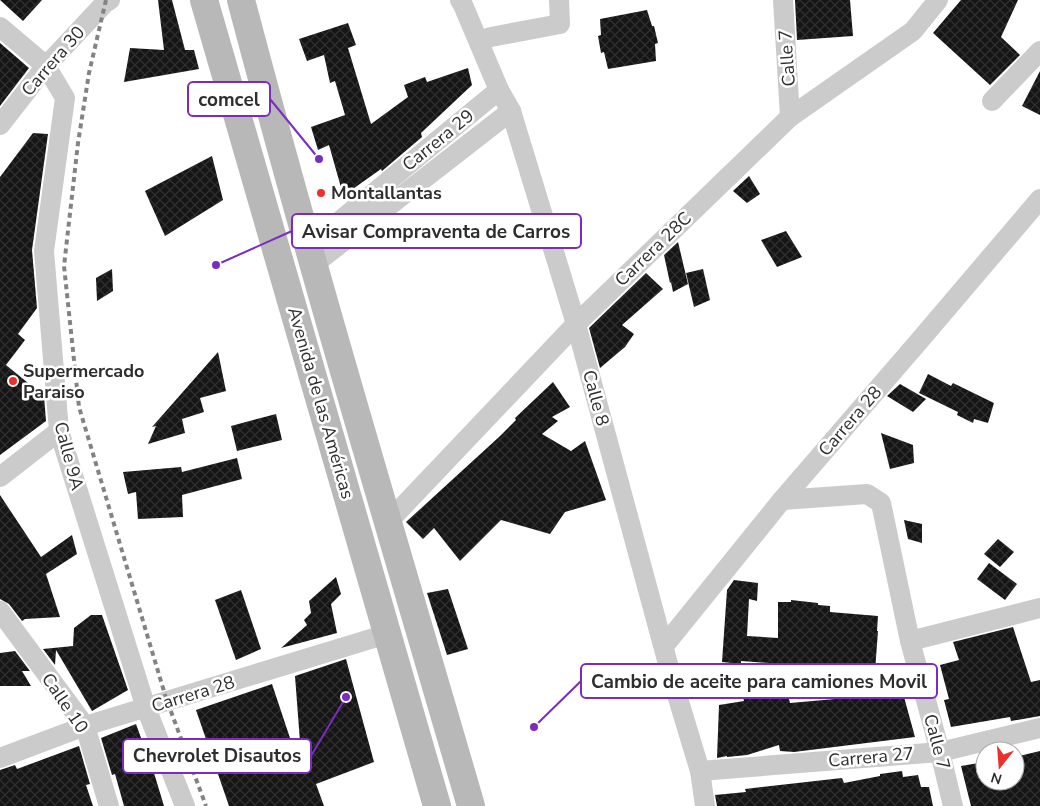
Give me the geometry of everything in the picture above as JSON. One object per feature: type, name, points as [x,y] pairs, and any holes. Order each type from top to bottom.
[{"type":"main road","name":"Avenida de las Américas","points":[[204,0],[437,806]]},
{"type":"main road","name":"Avenida de las Américas","points":[[241,0],[312,262],[471,806]]},
{"type":"main road","points":[[286,286],[312,262]]},
{"type":"main road","points":[[346,490],[376,482]]},
{"type":"street","name":"Carrera 30","points":[[0,125],[46,66],[104,3],[110,0]]},
{"type":"street","name":"Calle 8","points":[[460,0],[511,111],[576,324],[671,675],[700,771],[705,806]]},
{"type":"street","points":[[479,41],[560,24],[559,0]]},
{"type":"street","name":"Calle 7","points":[[783,0],[790,117]]},
{"type":"street","name":"Carrera 28C","points":[[388,522],[576,324],[790,117],[913,32],[938,0]]},
{"type":"street","name":"Calle 9A","points":[[0,27],[46,66],[65,98],[44,251],[59,431],[146,708],[185,806]]},
{"type":"street","points":[[992,101],[1040,51]]},
{"type":"street","name":"Carrera 29","points":[[312,262],[500,90]]},
{"type":"street","name":"Carrera 29","points":[[312,262],[511,111]]},
{"type":"street","name":"Carrera 28","points":[[664,646],[782,500],[1040,199]]},
{"type":"street","points":[[0,477],[59,431]]},
{"type":"street","name":"Calle 7","points":[[782,500],[867,494],[881,503],[905,620],[953,806]]},
{"type":"street","points":[[910,641],[1040,608]]},
{"type":"street","name":"Calle 10","points":[[0,611],[85,726],[110,806]]},
{"type":"street","name":"Carrera 28","points":[[0,758],[85,726],[387,634]]},
{"type":"street","name":"Carrera 27","points":[[700,771],[940,752],[1040,728]]},
{"type":"building","points":[[0,0],[42,0],[23,21]]},
{"type":"building","points":[[158,0],[172,0],[185,50],[194,50],[199,69],[124,82],[130,48],[164,50]]},
{"type":"building","points":[[795,0],[850,0],[853,36],[797,40]]},
{"type":"building","points":[[961,0],[1018,0],[1001,37],[1020,55],[990,85],[933,33]]},
{"type":"building","points":[[647,10],[652,26],[654,26],[658,43],[655,44],[656,61],[608,69],[604,52],[601,53],[598,36],[601,35],[600,19]]},
{"type":"building","points":[[348,23],[356,45],[348,48],[371,124],[408,97],[404,85],[425,77],[427,82],[468,68],[472,85],[421,133],[422,137],[382,171],[381,169],[350,191],[348,187],[342,191],[329,145],[318,150],[311,127],[345,115],[335,81],[330,83],[324,55],[307,61],[299,39]]},
{"type":"building","points":[[0,43],[29,68],[0,106]]},
{"type":"building","points":[[1040,71],[1040,115],[1022,106]]},
{"type":"building","points":[[33,133],[48,134],[32,250],[37,308],[18,334],[25,340],[6,365],[44,396],[46,421],[0,455],[0,177]]},
{"type":"building","points":[[212,156],[223,200],[165,236],[145,191]]},
{"type":"building","points":[[749,176],[760,194],[747,203],[733,191]]},
{"type":"building","points":[[786,231],[802,257],[777,267],[761,240]]},
{"type":"building","points":[[678,242],[688,284],[673,292],[664,255]]},
{"type":"building","points":[[112,269],[113,291],[97,301],[96,278]]},
{"type":"building","points":[[703,269],[710,300],[694,307],[686,273]]},
{"type":"building","points":[[646,273],[663,289],[622,325],[634,334],[625,347],[600,368],[589,328]]},
{"type":"building","points":[[218,352],[226,391],[200,398],[204,412],[182,419],[185,433],[148,444],[156,426],[152,427]]},
{"type":"building","points":[[928,374],[951,386],[953,383],[994,403],[988,423],[974,419],[973,423],[957,415],[958,412],[919,393]]},
{"type":"building","points":[[553,382],[570,407],[552,417],[558,421],[542,434],[571,451],[585,441],[606,500],[565,512],[550,534],[501,520],[460,561],[434,528],[423,539],[406,522],[499,437],[516,420],[515,418]]},
{"type":"building","points":[[900,384],[926,399],[913,412],[887,396]]},
{"type":"building","points":[[276,414],[282,440],[237,451],[231,426]]},
{"type":"building","points":[[881,433],[913,445],[914,463],[890,469]]},
{"type":"building","points":[[237,458],[242,479],[182,495],[183,517],[138,519],[136,492],[128,494],[123,472],[181,467],[182,472]]},
{"type":"building","points":[[0,495],[41,557],[72,535],[77,554],[46,574],[60,617],[25,619],[22,621],[9,604],[0,599]]},
{"type":"building","points":[[904,520],[922,524],[922,543],[908,539]]},
{"type":"building","points":[[998,539],[1014,552],[1000,567],[984,554]]},
{"type":"building","points":[[989,563],[1017,584],[1005,600],[977,579]]},
{"type":"building","points":[[336,577],[341,594],[331,604],[337,633],[281,648],[307,625],[304,620],[311,613],[309,601]]},
{"type":"building","points":[[734,580],[758,583],[757,601],[749,599],[747,636],[778,638],[778,602],[791,602],[791,600],[830,606],[830,612],[878,616],[875,671],[741,661],[741,664],[722,662],[727,590]]},
{"type":"building","points":[[448,589],[468,649],[447,655],[427,593]]},
{"type":"building","points":[[241,590],[261,649],[236,660],[215,600]]},
{"type":"building","points":[[91,615],[102,615],[128,690],[92,711],[56,650],[55,665],[43,649],[73,646],[74,628]]},
{"type":"building","points":[[1013,627],[1031,682],[1040,680],[1040,716],[1011,721],[1010,717],[951,727],[944,700],[949,699],[940,665],[959,660],[953,642]]},
{"type":"building","points":[[15,651],[30,671],[22,671],[31,686],[0,686],[0,653]]},
{"type":"building","points":[[346,659],[374,762],[316,784],[324,806],[229,806],[196,710],[272,684],[296,756],[301,755],[295,676]]},
{"type":"building","points":[[742,693],[788,695],[790,703],[835,699],[834,696],[904,697],[915,737],[794,752],[780,751],[779,745],[747,755],[717,758],[719,705],[744,701]]},
{"type":"building","points":[[136,724],[151,763],[164,806],[124,806],[115,774],[112,775],[101,738]]},
{"type":"building","points":[[79,746],[90,784],[86,785],[93,806],[0,806],[0,770],[15,765],[17,769]]},
{"type":"building","points":[[1040,751],[1040,806],[971,806],[961,766],[975,764],[975,791],[1025,791],[1025,755]]},
{"type":"building","points":[[902,771],[903,777],[918,775],[921,787],[929,787],[933,806],[717,806],[715,795],[746,792],[745,789],[842,778],[844,783],[880,776],[880,774]]},
{"type":"railway","points":[[106,0],[89,73],[78,143],[64,266],[79,407],[166,698],[206,806]]},
{"type":"place","name":"comcel","points":[[319,159]]},
{"type":"place","name":"Montallantas","points":[[321,193]]},
{"type":"place","name":"Avisar Compraventa de Carros","points":[[216,265]]},
{"type":"place","name":"Supermercado Paraiso","points":[[13,381]]},
{"type":"place","name":"Chevrolet Disautos","points":[[346,697]]},
{"type":"place","name":"Cambio de aceite para camiones Movil","points":[[534,727]]}]
